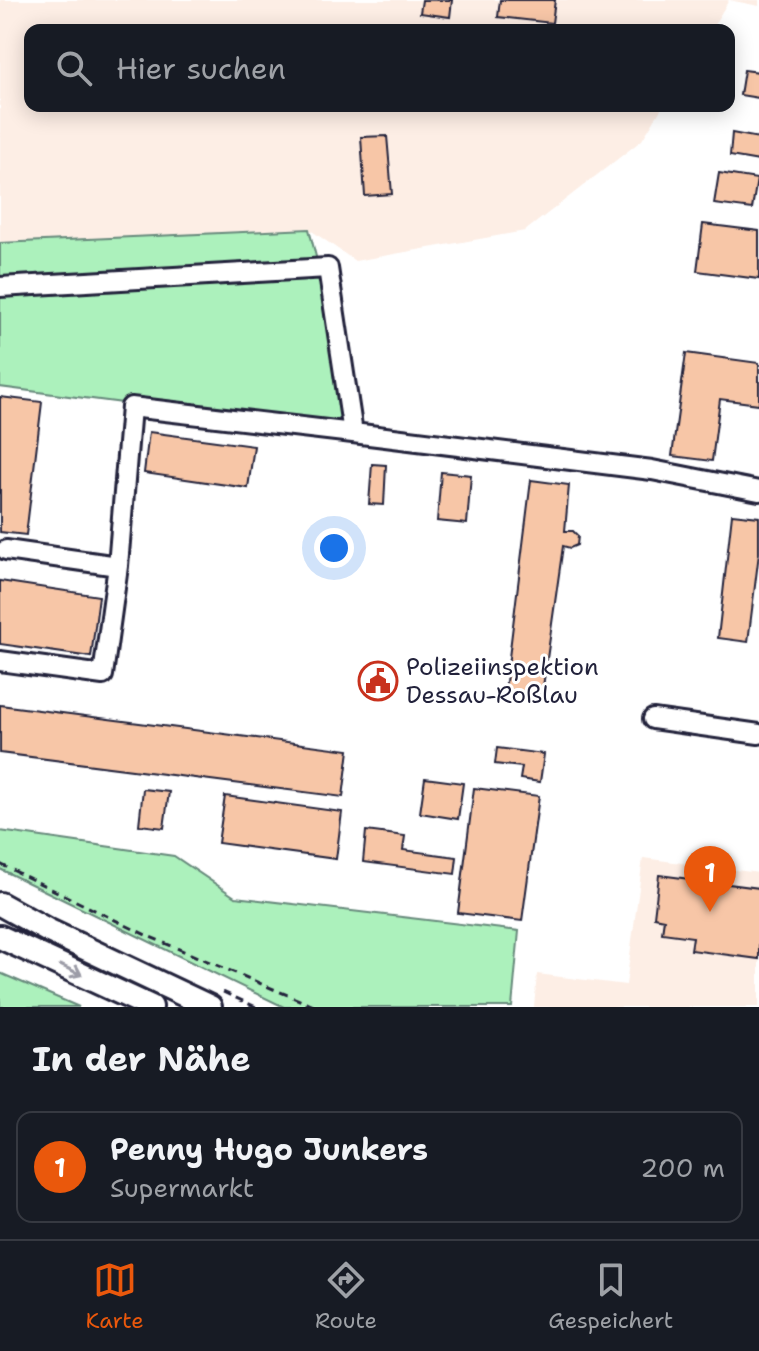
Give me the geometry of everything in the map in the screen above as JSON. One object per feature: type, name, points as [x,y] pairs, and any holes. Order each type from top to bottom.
[{"type":"main road","points":[[0,904],[47,930],[210,1007]]},
{"type":"main road","points":[[0,937],[151,1007]]},
{"type":"lane","points":[[0,287],[328,268],[353,433]]},
{"type":"lane","points":[[0,661],[103,675],[118,566],[131,407],[652,470],[759,491]]},
{"type":"lane","points":[[6,550],[118,566]]},
{"type":"lane","points":[[653,719],[759,734]]},
{"type":"path","points":[[0,864],[148,936],[316,1007]]},
{"type":"shaded area","points":[[0,0],[729,0],[715,24],[24,24],[24,112],[659,112],[642,140],[525,231],[355,261],[309,229],[0,243]]},
{"type":"shaded area","points":[[729,0],[759,0],[759,6]]},
{"type":"shaded area","points":[[643,858],[759,873],[759,1007],[534,1007],[537,974],[626,985]]},
{"type":"green space","points":[[309,229],[342,360],[353,433],[0,387],[0,243]]},
{"type":"green space","points":[[0,831],[174,856],[235,897],[519,931],[512,1007],[284,1007],[0,869]]},
{"type":"green space","points":[[0,973],[79,1007],[0,1007]]},
{"type":"building","points":[[422,0],[452,0],[450,17],[420,13]]},
{"type":"building","points":[[500,0],[555,0],[552,23],[498,17]]},
{"type":"building","points":[[744,70],[759,72],[759,98],[740,95]]},
{"type":"building","points":[[732,133],[759,138],[759,161],[730,156]]},
{"type":"building","points":[[387,136],[392,194],[365,196],[361,137]]},
{"type":"building","points":[[719,173],[757,179],[752,209],[714,204]]},
{"type":"building","points":[[703,224],[759,231],[759,279],[697,271]]},
{"type":"building","points":[[686,353],[759,363],[759,404],[720,399],[712,461],[672,456]]},
{"type":"building","points":[[0,397],[42,402],[26,535],[0,532]]},
{"type":"building","points":[[149,432],[254,446],[248,488],[144,473]]},
{"type":"building","points":[[372,464],[386,465],[384,505],[369,504]]},
{"type":"building","points":[[441,472],[471,475],[467,524],[437,521]]},
{"type":"building","points":[[531,480],[569,485],[565,531],[573,531],[578,536],[577,545],[570,548],[563,546],[542,694],[505,690]]},
{"type":"building","points":[[732,514],[759,517],[759,553],[748,642],[718,638]]},
{"type":"building","points":[[0,581],[99,596],[91,657],[0,644]]},
{"type":"building","points":[[0,705],[349,750],[343,797],[0,753]]},
{"type":"building","points":[[497,748],[544,754],[540,782],[520,779],[522,767],[495,764]]},
{"type":"building","points":[[425,778],[463,783],[458,819],[420,813]]},
{"type":"building","points":[[474,788],[539,796],[522,921],[458,913]]},
{"type":"building","points":[[143,789],[169,792],[164,828],[139,825]]},
{"type":"building","points":[[225,796],[342,812],[336,859],[218,843]]},
{"type":"building","points":[[366,831],[405,836],[403,850],[457,857],[455,874],[363,862]]},
{"type":"building","points":[[659,875],[759,888],[759,959],[691,950],[693,937],[662,933],[664,919],[654,917]]},
{"type":"place","name":"Polizeiinspektion Dessau-Roßlau","points":[[378,681]]},
{"type":"place","name":"Penny Hugo Junkers","points":[[710,912]]}]
